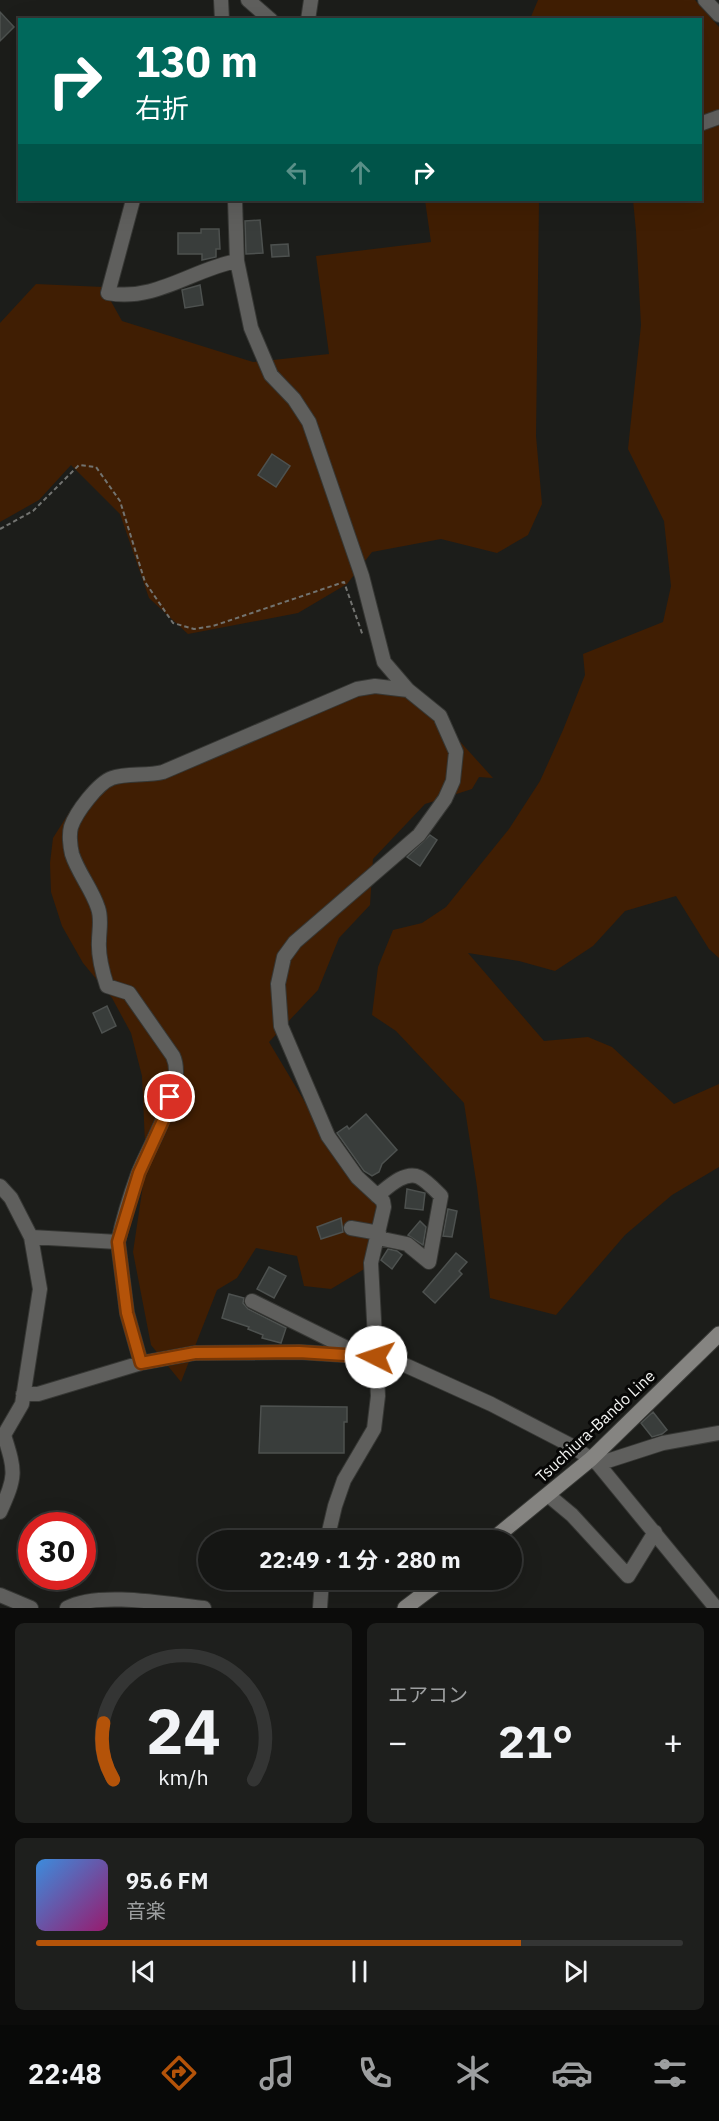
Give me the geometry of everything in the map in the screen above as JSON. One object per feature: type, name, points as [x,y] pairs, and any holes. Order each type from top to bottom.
[{"type":"main road","name":"Tsuchiura-Bando Line","points":[[504,1530],[594,1462],[719,1334]]},
{"type":"main road","points":[[405,1608],[429,1590]]},
{"type":"street","points":[[221,0],[222,18]]},
{"type":"street","points":[[308,18],[311,0]]},
{"type":"street","points":[[705,0],[719,15]]},
{"type":"street","points":[[254,2],[269,18]]},
{"type":"street","points":[[702,123],[719,117]]},
{"type":"street","points":[[133,201],[108,293],[161,289],[203,270],[237,261]]},
{"type":"street","points":[[235,201],[237,261],[251,328],[271,375],[294,399],[309,423],[362,576],[384,662],[408,690],[440,716],[456,752],[453,781],[446,799],[419,835],[295,942],[284,957],[278,984],[281,1026],[328,1136],[357,1177],[383,1201],[384,1207],[371,1263],[370,1357],[378,1396],[374,1429],[344,1480],[329,1530]]},
{"type":"street","points":[[141,1363],[127,1313],[118,1242],[139,1173],[165,1116],[178,1065],[129,993],[107,986],[101,967],[99,910],[87,881],[72,855],[70,828],[78,812],[103,782],[114,777],[163,772],[357,689],[375,686],[408,690]]},
{"type":"street","points":[[351,1228],[407,1244],[429,1263],[441,1196],[419,1177],[405,1176],[377,1196]]},
{"type":"street","points":[[0,1186],[11,1198],[31,1237],[40,1289],[22,1404],[2,1435],[14,1464],[12,1484],[0,1512]]},
{"type":"street","points":[[31,1237],[118,1242]]},
{"type":"street","points":[[252,1300],[370,1357]]},
{"type":"street","points":[[23,1394],[38,1394],[141,1363],[195,1353],[299,1352],[370,1357],[407,1366],[471,1395],[572,1446],[594,1462],[655,1532],[716,1608]]},
{"type":"street","points":[[594,1462],[663,1443],[719,1433]]},
{"type":"street","points":[[548,1495],[572,1515],[628,1576],[655,1532]]},
{"type":"street","points":[[320,1608],[321,1590]]},
{"type":"street","points":[[0,1595],[31,1608]]},
{"type":"street","points":[[67,1608],[97,1600],[149,1601],[204,1608]]},
{"type":"path","points":[[0,529],[33,511],[79,465],[88,465],[96,467],[120,501],[145,582],[173,623],[194,629],[213,626],[344,582]]},
{"type":"shaded area","points":[[538,0],[695,0],[719,27],[719,958],[709,949],[676,896],[625,911],[593,946],[555,971],[519,961],[468,953],[544,1041],[588,1037],[612,1047],[674,1104],[719,1084],[719,1167],[672,1195],[625,1235],[556,1315],[490,1298],[464,1103],[396,1031],[372,1015],[378,967],[393,930],[422,923],[446,907],[509,829],[540,781],[585,675],[583,654],[663,622],[671,586],[664,521],[628,449],[641,325],[633,201],[702,201],[702,18],[530,18]]},
{"type":"shaded area","points":[[425,201],[539,201],[536,436],[542,504],[528,535],[497,553],[441,539],[372,552],[347,584],[298,613],[188,634],[149,598],[120,514],[71,465],[39,500],[0,522],[0,323],[36,284],[103,287],[122,321],[253,362],[329,354],[316,256],[431,242]]},
{"type":"shaded area","points":[[362,693],[407,693],[426,704],[493,778],[479,777],[472,789],[425,804],[373,859],[370,905],[339,938],[318,990],[269,1042],[309,1109],[325,1143],[354,1182],[378,1206],[366,1268],[331,1289],[304,1286],[297,1256],[256,1248],[237,1278],[217,1290],[181,1382],[151,1345],[133,1252],[146,1165],[142,1076],[131,1033],[112,998],[83,963],[62,926],[51,892],[50,863],[53,838],[72,808],[99,789]]},
{"type":"building","points":[[0,12],[14,27],[0,41]]},
{"type":"building","points":[[260,220],[263,253],[246,254],[245,221]]},
{"type":"building","points":[[201,229],[219,229],[220,249],[216,249],[216,257],[202,260],[202,254],[178,254],[178,233],[201,233]]},
{"type":"building","points":[[288,244],[289,256],[272,257],[271,245]]},
{"type":"building","points":[[200,285],[203,305],[185,308],[182,290]]},
{"type":"building","points":[[272,454],[290,466],[276,487],[258,475]]},
{"type":"building","points":[[430,835],[437,840],[420,866],[407,857]]},
{"type":"building","points":[[107,1006],[116,1026],[102,1033],[93,1013]]},
{"type":"building","points":[[366,1114],[397,1150],[382,1164],[379,1172],[372,1176],[364,1171],[337,1133],[347,1126],[349,1129]]},
{"type":"building","points":[[407,1189],[425,1193],[423,1210],[405,1208]]},
{"type":"building","points":[[448,1209],[457,1211],[452,1237],[443,1236]]},
{"type":"building","points":[[341,1218],[343,1232],[321,1239],[317,1227]]},
{"type":"building","points":[[420,1221],[426,1227],[423,1245],[408,1235]]},
{"type":"building","points":[[388,1249],[402,1255],[392,1269],[381,1260]]},
{"type":"building","points":[[456,1253],[467,1262],[459,1271],[462,1274],[435,1303],[423,1292]]},
{"type":"building","points":[[269,1267],[286,1276],[274,1298],[257,1289]]},
{"type":"building","points":[[229,1294],[244,1298],[243,1303],[248,1309],[286,1328],[281,1343],[262,1338],[263,1335],[248,1329],[249,1327],[222,1318]]},
{"type":"building","points":[[261,1406],[347,1407],[347,1422],[344,1422],[344,1453],[259,1453]]},
{"type":"building","points":[[653,1412],[667,1430],[652,1437],[641,1423]]},
{"type":"route","points":[[170,1097],[165,1116],[139,1173],[118,1242],[127,1313],[141,1363],[195,1353],[299,1352],[376,1357]]}]
